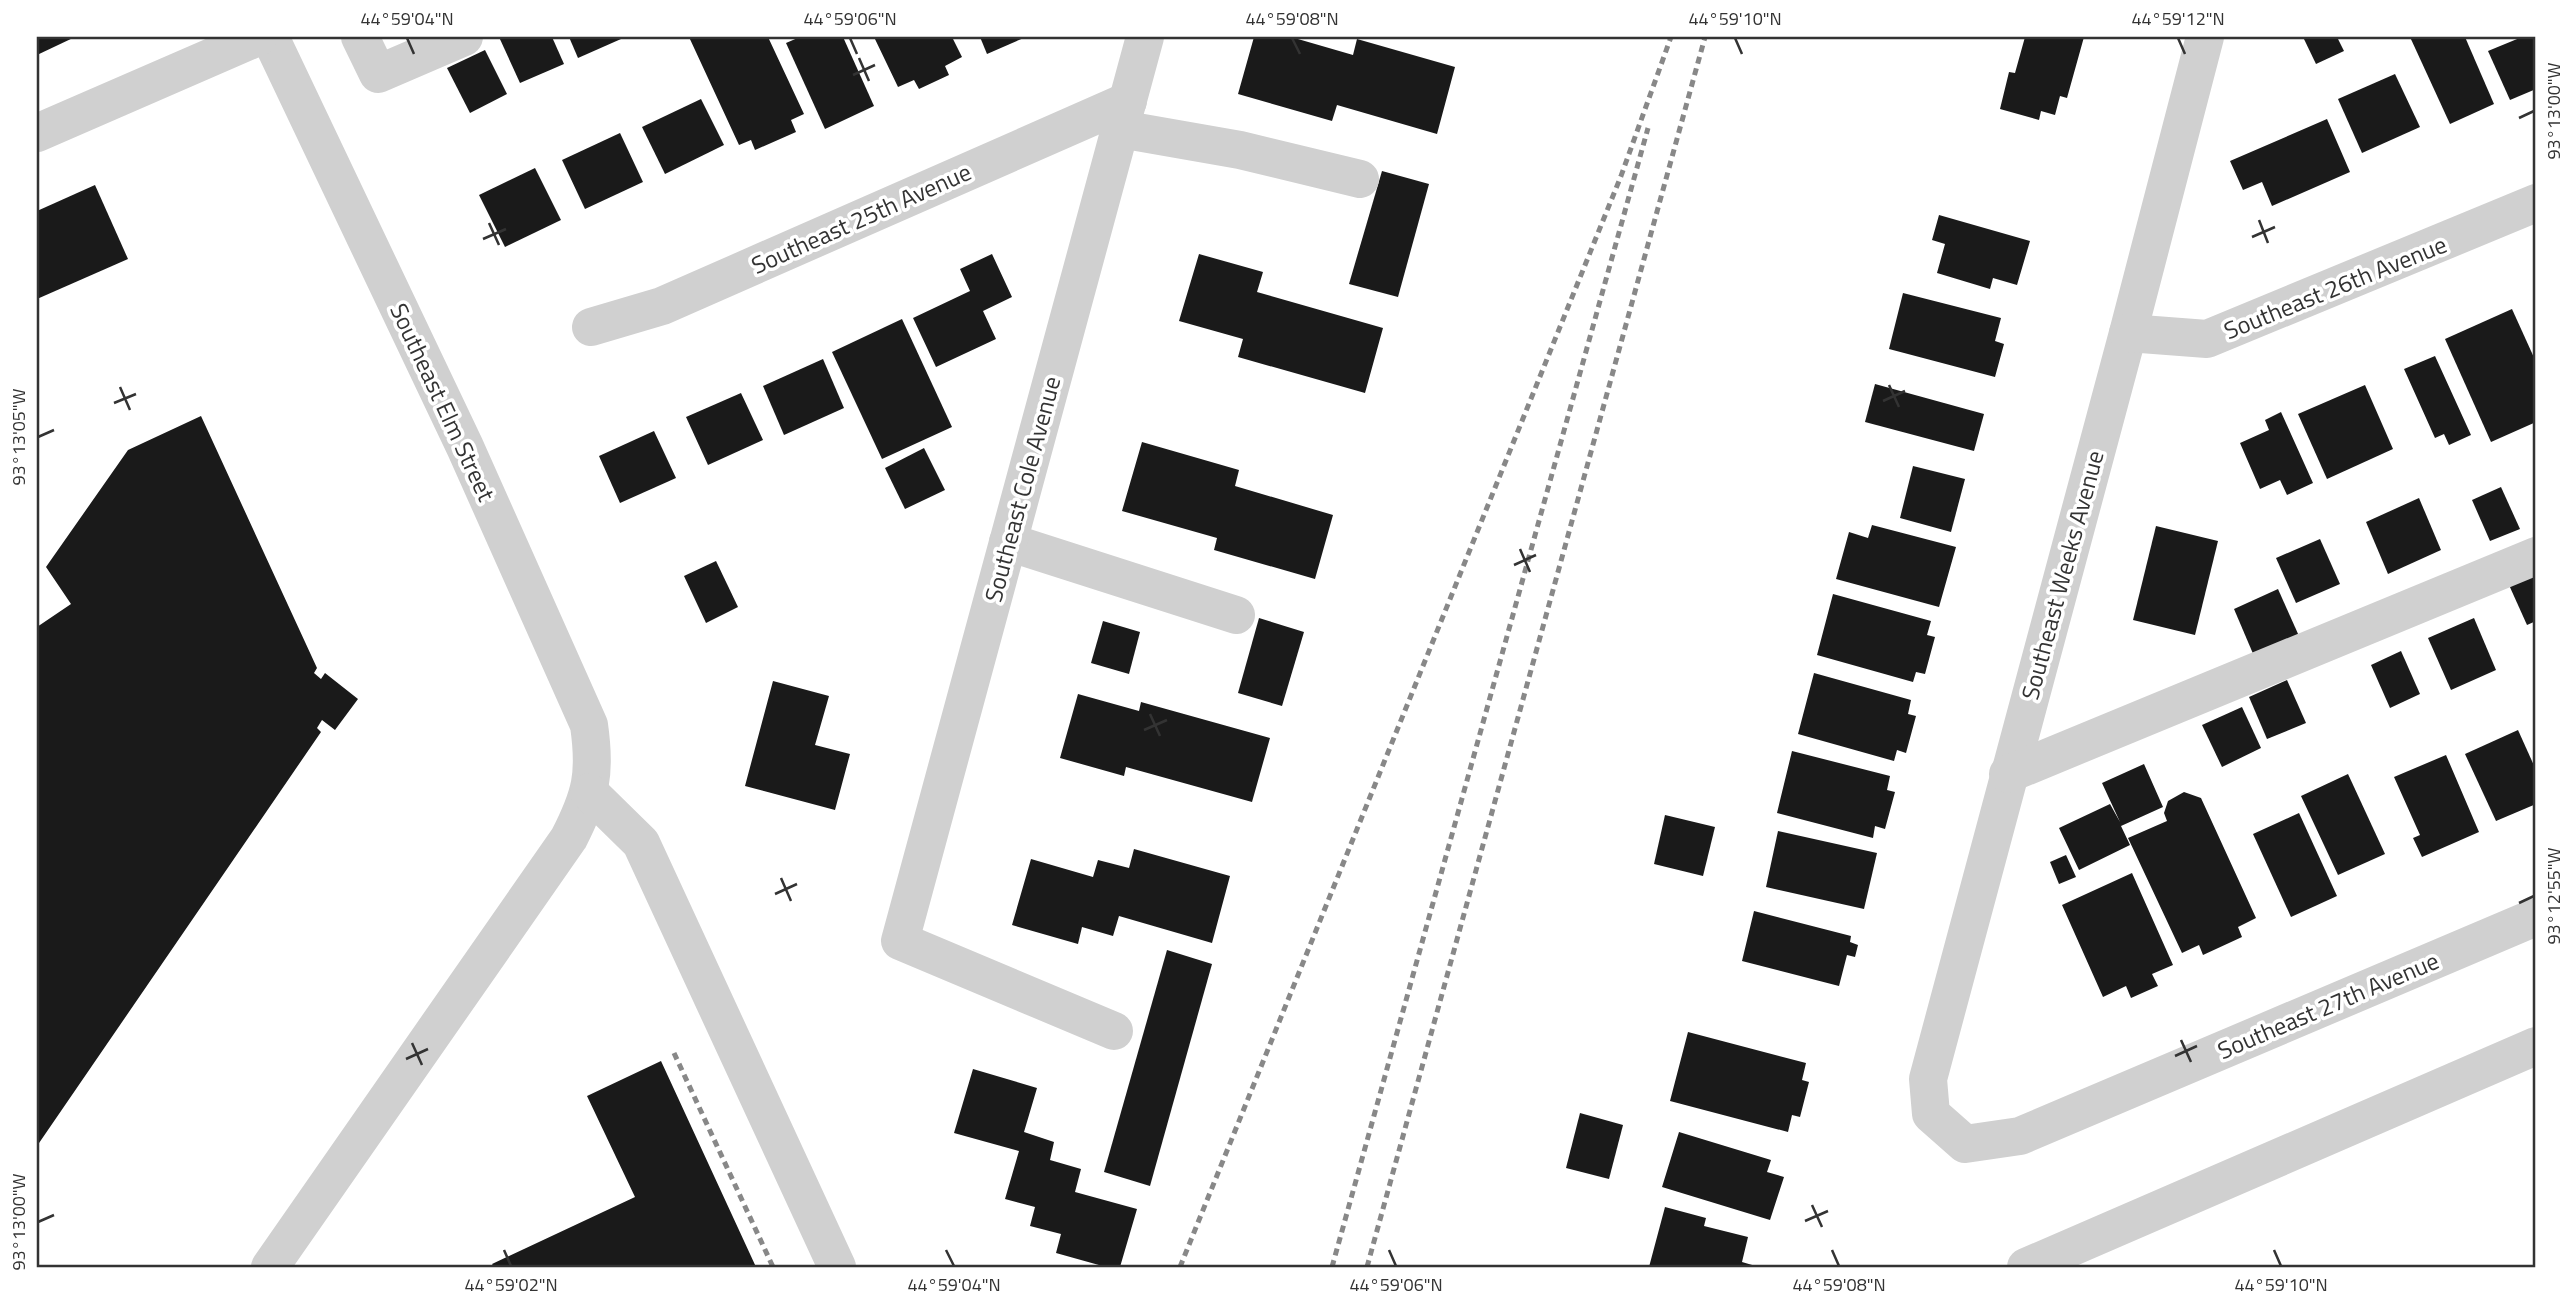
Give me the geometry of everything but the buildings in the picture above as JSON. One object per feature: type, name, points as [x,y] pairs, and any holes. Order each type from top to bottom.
[{"type":"street","points":[[37,133],[258,37]]},
{"type":"street","name":"Southeast Elm Street","points":[[270,37],[466,447],[589,725],[593,754],[591,783]]},
{"type":"street","points":[[360,37],[377,74],[464,37]]},
{"type":"street","name":"Southeast Cole Avenue","points":[[1114,1031],[900,941],[1145,37]]},
{"type":"street","name":"Southeast Weeks Avenue","points":[[1931,1114],[1928,1079],[2128,333],[2204,37]]},
{"type":"street","points":[[1124,115],[1240,150],[1360,178]]},
{"type":"street","name":"Southeast 25th Avenue","points":[[591,327],[662,306],[1124,115]]},
{"type":"street","name":"Southeast 26th Avenue","points":[[2128,333],[2207,340],[2536,203]]},
{"type":"street","points":[[1008,542],[1236,615]]},
{"type":"street","points":[[2008,774],[2536,556]]},
{"type":"street","points":[[270,1267],[569,838],[584,808],[591,783]]},
{"type":"street","points":[[591,783],[641,843],[837,1267]]},
{"type":"street","name":"Southeast 27th Avenue","points":[[1931,1114],[1965,1144],[2020,1136],[2536,917]]},
{"type":"street","points":[[2026,1267],[2536,1046]]},
{"type":"railway","points":[[1180,1267],[1621,176],[1671,37]]},
{"type":"railway","points":[[1367,1267],[1705,37]]},
{"type":"railway","points":[[1332,1267],[1648,128]]},
{"type":"railway","points":[[674,1053],[773,1267]]}]
